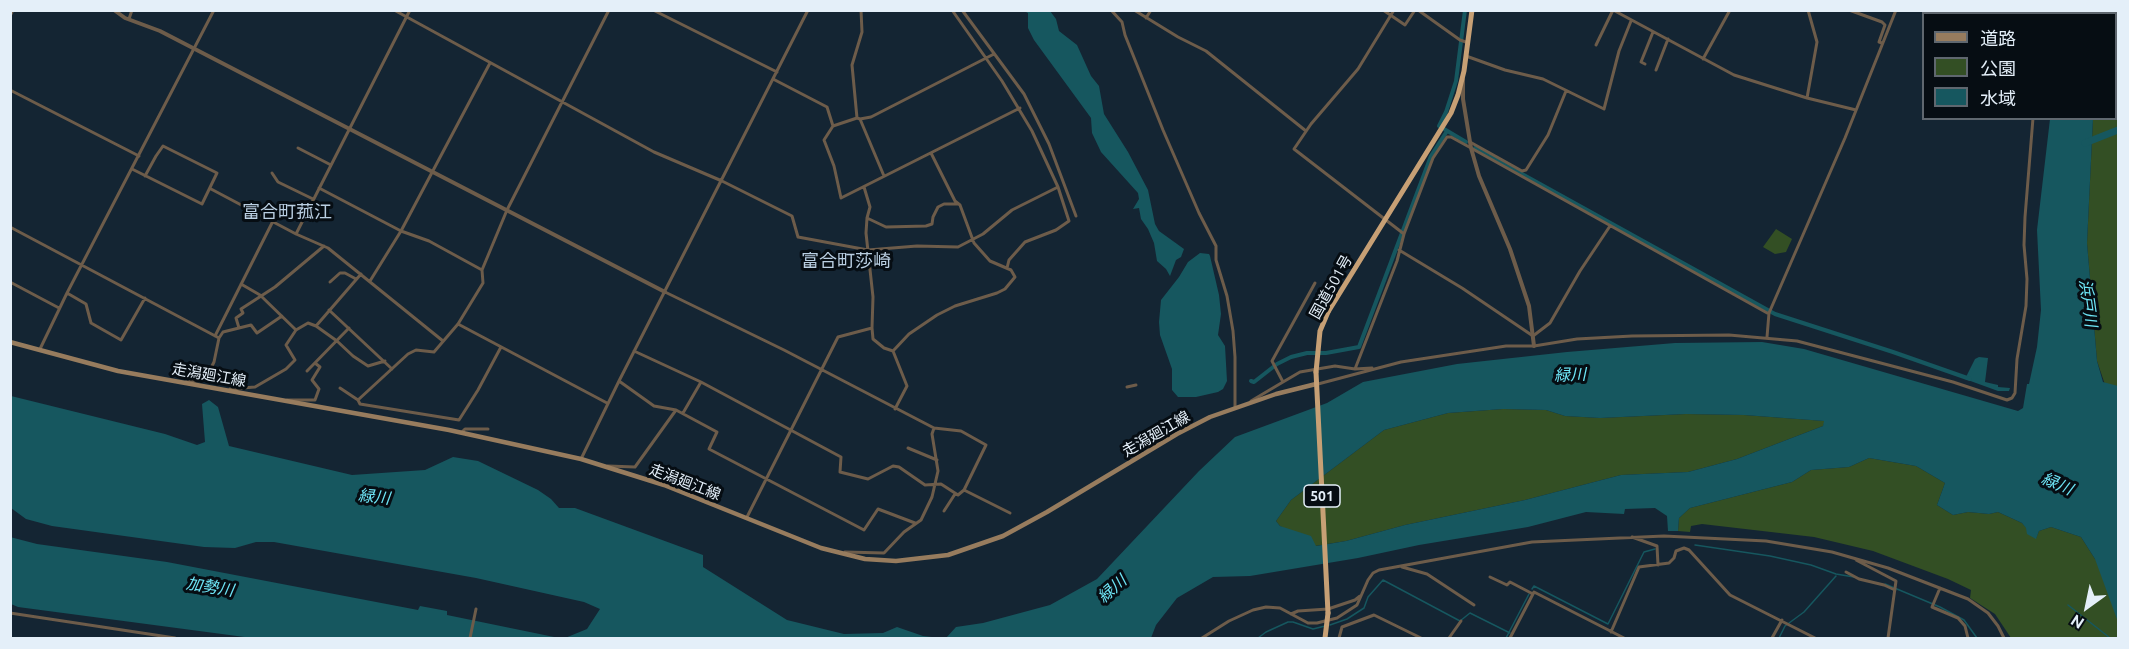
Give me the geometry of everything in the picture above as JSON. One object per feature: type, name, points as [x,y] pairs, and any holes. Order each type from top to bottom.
[{"type":"highway","name":"国道501号","points":[[1325,639],[1328,608],[1316,386],[1320,331],[1328,312],[1442,129],[1458,95],[1466,56],[1464,41],[1472,10]]},
{"type":"main road","name":"走潟廻江線","points":[[10,342],[117,371],[462,432],[581,459],[663,485],[802,542],[865,559],[906,561],[948,555],[980,545],[1029,523],[1177,434],[1235,407],[1300,387],[1316,386]]},
{"type":"street","points":[[10,16],[14,10]]},
{"type":"street","points":[[114,10],[129,20],[160,31],[194,48],[895,410],[934,428],[961,431],[986,445],[964,490],[958,495],[941,484],[925,485],[893,466],[867,479],[840,472],[842,457],[701,382],[634,351]]},
{"type":"street","points":[[129,20],[132,10]]},
{"type":"street","points":[[39,351],[59,308],[214,10]]},
{"type":"street","points":[[394,10],[654,152],[722,181],[792,216],[798,237],[868,250],[917,246],[958,247],[983,234],[1012,210],[1058,187]]},
{"type":"street","points":[[296,234],[410,10]]},
{"type":"street","points":[[358,400],[408,354],[416,350],[434,352],[458,324],[483,283],[482,270],[507,210],[609,10]]},
{"type":"street","points":[[581,459],[607,403],[808,10]]},
{"type":"street","points":[[861,10],[862,32],[852,66],[858,119],[884,176]]},
{"type":"street","points":[[952,10],[1020,108],[1046,157],[1068,221],[1056,230],[1025,242],[1009,260],[1007,268]]},
{"type":"street","points":[[962,10],[1024,94],[1059,167],[1076,216]]},
{"type":"street","points":[[1111,10],[1122,22],[1163,130],[1216,246],[1216,260],[1227,296],[1233,331],[1235,407]]},
{"type":"street","points":[[1134,10],[1206,51],[1306,131]]},
{"type":"street","points":[[1146,18],[1150,10]]},
{"type":"street","points":[[1383,10],[1406,25],[1416,10],[1464,41]]},
{"type":"street","points":[[1394,10],[1358,69],[1306,131],[1294,149],[1402,233]]},
{"type":"street","points":[[1596,45],[1613,10],[1734,75],[1807,98],[1856,110]]},
{"type":"street","points":[[1702,59],[1730,10]]},
{"type":"street","points":[[1807,98],[1817,42],[1808,10]]},
{"type":"street","points":[[1849,10],[1882,22],[1885,25],[1879,42],[1882,43]]},
{"type":"street","points":[[1767,337],[1770,312],[1896,10]]},
{"type":"street","points":[[654,11],[777,72]]},
{"type":"street","points":[[1466,56],[1505,70],[1539,77],[1604,109],[1619,51],[1631,21]]},
{"type":"street","points":[[1645,64],[1641,62],[1653,32]]},
{"type":"street","points":[[1656,70],[1668,39]]},
{"type":"street","points":[[994,54],[871,117],[833,126],[825,136],[824,144],[834,166],[841,198],[1020,108]]},
{"type":"street","points":[[370,281],[401,231],[490,63]]},
{"type":"street","points":[[1464,71],[1463,99],[1471,148],[1479,176],[1510,249],[1529,306],[1534,346]]},
{"type":"street","points":[[773,79],[827,107],[833,126]]},
{"type":"street","points":[[10,90],[138,156]]},
{"type":"street","points":[[1470,142],[1522,171],[1526,170],[1548,135],[1566,91]]},
{"type":"street","points":[[1316,386],[1376,368],[1480,349],[1534,346],[1577,339],[1685,334],[1767,337],[1797,341],[1941,379],[2007,400],[2015,393],[2017,359],[2026,306],[2028,279],[2024,245],[2025,217],[2033,120]]},
{"type":"street","points":[[1355,369],[1397,261],[1402,233],[1435,154],[1447,137],[1451,137],[1770,312]]},
{"type":"street","points":[[132,169],[145,176],[201,204],[217,175],[216,172],[164,146],[145,176]]},
{"type":"street","points":[[298,148],[330,165]]},
{"type":"street","points":[[893,351],[909,334],[937,315],[955,306],[997,293],[1005,289],[1015,277],[1014,273],[1007,268],[990,261],[971,239],[960,205],[955,201],[931,153]]},
{"type":"street","points":[[272,173],[278,182],[313,199]]},
{"type":"street","points":[[864,187],[870,207],[867,218],[873,297],[873,339],[884,348],[893,351],[907,386],[895,410]]},
{"type":"street","points":[[319,188],[401,231],[429,241],[482,270]]},
{"type":"street","points":[[211,189],[296,234],[324,246],[443,341]]},
{"type":"street","points":[[867,218],[886,227],[926,226],[932,224],[938,207],[960,205]]},
{"type":"street","points":[[182,382],[205,380],[214,362],[217,337],[273,222]]},
{"type":"street","points":[[1533,336],[1550,324],[1580,271],[1611,226]]},
{"type":"street","points":[[10,227],[217,337]]},
{"type":"street","points":[[239,328],[236,318],[243,314],[241,309],[274,287],[324,246]]},
{"type":"street","points":[[1399,250],[1462,288],[1533,336]]},
{"type":"street","points":[[330,282],[340,273],[356,279]]},
{"type":"street","points":[[316,326],[361,274]]},
{"type":"street","points":[[10,282],[59,308]]},
{"type":"street","points":[[1283,382],[1272,361],[1315,283]]},
{"type":"street","points":[[241,284],[260,295],[296,330]]},
{"type":"street","points":[[67,293],[86,304],[91,323],[121,340],[146,298]]},
{"type":"street","points":[[328,310],[392,369]]},
{"type":"street","points":[[217,337],[223,332],[251,325],[257,333],[282,316]]},
{"type":"street","points":[[223,390],[255,387],[286,369],[295,360],[286,345],[296,330],[308,323],[336,340],[368,366],[385,361]]},
{"type":"street","points":[[458,324],[607,403]]},
{"type":"street","points":[[307,371],[349,328]]},
{"type":"street","points":[[747,519],[838,337],[872,328]]},
{"type":"street","points":[[340,388],[358,400],[360,404],[459,420],[501,346]]},
{"type":"street","points":[[285,400],[293,398],[315,400],[319,389],[312,380],[320,367],[315,363]]},
{"type":"street","points":[[1246,404],[1300,372],[1335,366],[1355,369],[1376,368]]},
{"type":"street","points":[[619,381],[654,406],[676,410],[717,432],[709,449],[864,530],[878,509],[915,523]]},
{"type":"street","points":[[683,413],[701,382]]},
{"type":"street","points":[[1127,387],[1136,385]]},
{"type":"street","points":[[604,466],[635,467],[676,410]]},
{"type":"street","points":[[462,432],[468,428],[488,429]]},
{"type":"street","points":[[837,552],[884,553],[926,513],[938,471],[932,434],[934,428]]},
{"type":"street","points":[[908,448],[937,460]]},
{"type":"street","points":[[964,490],[1010,513]]},
{"type":"street","points":[[944,511],[955,494]]},
{"type":"street","points":[[1291,614],[1298,611],[1328,608],[1355,600],[1373,573],[1532,542],[1629,536],[1725,537],[1766,541],[1849,556],[1888,568],[1968,599],[1984,610],[1998,627],[2004,639]]},
{"type":"street","points":[[1629,536],[1657,546],[1658,565]]},
{"type":"street","points":[[1611,632],[1639,567],[1669,563],[1678,549],[1689,550],[1730,595],[1815,639]]},
{"type":"street","points":[[1849,556],[1896,581],[1888,639]]},
{"type":"street","points":[[1400,566],[1426,574],[1474,605]]},
{"type":"street","points":[[1846,572],[1859,579],[1895,590]]},
{"type":"street","points":[[1490,577],[1507,585],[1510,582],[1533,594],[1534,592],[1624,639]]},
{"type":"street","points":[[1940,588],[1932,607],[1958,618],[1965,626],[1968,639]]},
{"type":"street","points":[[1510,639],[1533,594]]},
{"type":"street","points":[[1202,639],[1229,621],[1266,607],[1276,607],[1308,623],[1337,618],[1353,609],[1358,603],[1359,596]]},
{"type":"street","points":[[470,639],[476,609]]},
{"type":"street","points":[[10,614],[175,639]]},
{"type":"street","points":[[1339,639],[1342,627],[1374,615],[1421,639]]},
{"type":"street","points":[[1772,639],[1782,620]]},
{"type":"street","points":[[1449,639],[1461,621]]},
{"type":"green space","points":[[2118,11],[2118,423],[2097,361],[2087,243],[2093,120],[2117,120],[2117,12],[2110,12]]},
{"type":"green space","points":[[1776,229],[1792,239],[1786,252],[1775,254],[1763,247]]},
{"type":"green space","points":[[1503,409],[1546,410],[1565,416],[1600,418],[1686,414],[1744,415],[1825,421],[1823,426],[1737,459],[1688,472],[1621,475],[1525,500],[1405,525],[1346,541],[1315,546],[1280,526],[1276,521],[1291,500],[1384,430],[1448,413]]},
{"type":"green space","points":[[1869,458],[1916,466],[1945,483],[1937,505],[1953,515],[1968,512],[1989,514],[1998,512],[2022,523],[2036,538],[2039,531],[2051,527],[2081,537],[2095,559],[2118,573],[2118,638],[2011,638],[1995,614],[1970,598],[1971,590],[1873,551],[1814,537],[1702,524],[1691,526],[1690,532],[1678,531],[1679,518],[1690,508],[1792,482],[1811,470],[1849,467]]},
{"type":"water","points":[[2065,10],[2111,10],[2110,12],[2064,12]]},
{"type":"water","points":[[1024,11],[1050,11],[1056,19],[1059,31],[1077,45],[1091,76],[1099,86],[1104,114],[1148,190],[1155,224],[1159,231],[1184,249],[1181,257],[1176,260],[1170,276],[1157,261],[1154,243],[1141,219],[1139,208],[1133,209],[1139,199],[1138,193],[1101,152],[1092,133],[1091,118],[1034,40],[1028,28],[1028,13]]},
{"type":"water","points":[[2050,120],[2093,120],[2087,243],[2097,361],[2103,382],[2118,386],[2118,622],[2095,559],[2081,537],[2051,527],[2039,531],[2036,539],[2027,534],[2022,523],[1998,512],[1989,514],[1968,512],[1953,515],[1937,505],[1945,483],[1916,466],[1869,458],[1849,467],[1811,470],[1792,482],[1690,508],[1679,518],[1678,531],[1668,531],[1667,516],[1655,508],[1625,509],[1624,514],[1586,512],[1528,527],[1419,545],[1358,558],[1250,576],[1213,577],[1177,598],[1156,625],[1151,638],[946,638],[956,627],[983,623],[1050,605],[1097,579],[1199,471],[1235,437],[1327,403],[1363,382],[1457,364],[1567,352],[1675,343],[1762,342],[1804,349],[2018,411],[2023,408],[2027,384],[2029,384],[2037,347],[2041,310],[2037,230]],"holes":[[[1503,409],[1546,410],[1565,416],[1600,418],[1686,414],[1744,415],[1824,421],[1823,426],[1737,459],[1688,472],[1621,475],[1525,500],[1405,525],[1346,541],[1316,546],[1311,536],[1280,526],[1276,521],[1291,500],[1384,430],[1448,413]]]},
{"type":"water","points":[[1200,253],[1210,256],[1219,295],[1221,314],[1218,335],[1225,346],[1227,381],[1223,389],[1218,392],[1196,397],[1178,397],[1172,390],[1172,369],[1160,335],[1161,300],[1188,262]]},
{"type":"water","points":[[1988,358],[1985,382],[1998,385],[1998,387],[2010,388],[2009,391],[1998,391],[1965,379],[1975,359]]},
{"type":"water","name":"緑川","points":[[11,396],[165,434],[197,445],[205,442],[202,404],[209,400],[218,407],[229,446],[352,475],[425,470],[453,457],[478,461],[538,490],[559,508],[575,508],[703,555],[703,567],[787,620],[844,634],[883,633],[897,627],[923,636],[941,638],[565,638],[587,629],[600,609],[584,602],[476,578],[274,542],[256,542],[235,548],[204,547],[52,526],[26,519],[11,508]]},
{"type":"water","name":"加勢川","points":[[10,537],[37,544],[167,562],[418,610],[420,606],[447,611],[447,615],[559,638],[252,638],[18,607],[11,604]]},
{"type":"waterway","points":[[1465,10],[1456,81],[1439,126],[1466,142]]},
{"type":"waterway","points":[[2085,143],[2118,130]]},
{"type":"waterway","points":[[1251,381],[1254,382],[1277,364],[1291,357],[1359,347],[1431,156],[1447,131]]},
{"type":"waterway","points":[[1475,148],[1775,314],[1970,379]]},
{"type":"waterway","points":[[1695,545],[1770,556],[1854,577]]},
{"type":"waterway","points":[[1532,589],[1534,586],[1608,624],[1644,552],[1655,549]]},
{"type":"waterway","points":[[1779,638],[1785,626],[1804,612],[1836,576]]},
{"type":"waterway","points":[[1330,625],[1347,619],[1364,608],[1368,597],[1383,580],[1460,621],[1470,613],[1510,633]]},
{"type":"waterway","points":[[1885,584],[1940,607],[1964,620],[1977,638]]},
{"type":"waterway","points":[[1506,638],[1529,594]]},
{"type":"waterway","points":[[2068,605],[2110,638]]},
{"type":"waterway","points":[[1258,638],[1288,622],[1313,629],[1325,626]]},
{"type":"district","name":"富合町菰江","points":[[287,212]]},
{"type":"district","name":"富合町莎崎","points":[[846,261]]},
{"type":"water label","name":"浜戸川","points":[[2088,303]]}]
